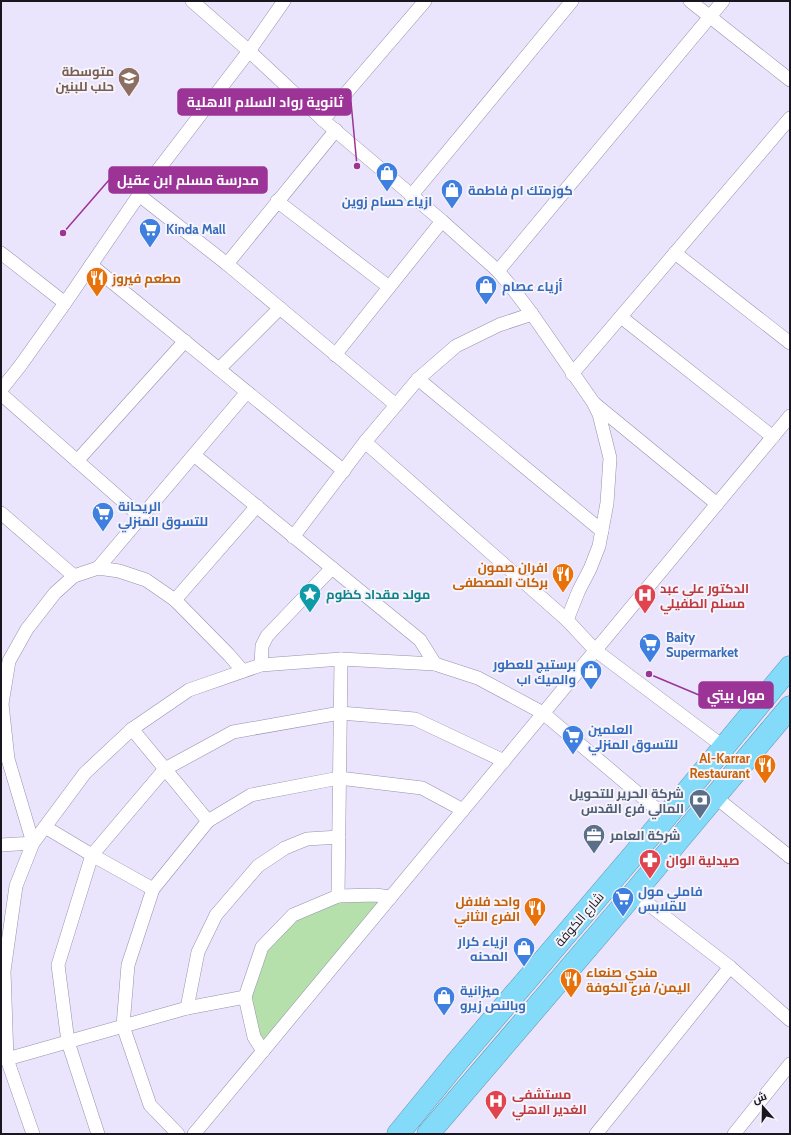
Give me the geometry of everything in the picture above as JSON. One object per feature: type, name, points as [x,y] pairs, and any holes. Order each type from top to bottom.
[{"type":"highway","name":"شارع الكوفة","points":[[398,1134],[445,1076],[666,817],[790,667]]},
{"type":"highway","name":"شارع الكوفة","points":[[434,1127],[634,893],[790,707]]},
{"type":"highway","points":[[501,1011],[498,1023],[483,1042],[481,1047],[486,1054],[490,1055],[501,1048]]},
{"type":"highway","points":[[434,1127],[449,1098],[462,1081],[463,1077],[460,1073],[456,1072],[445,1076]]},
{"type":"street","points":[[192,1],[323,120],[442,221],[498,271],[532,314],[572,374],[593,402],[599,414],[610,458],[607,503],[599,546],[567,620]]},
{"type":"street","points":[[1,390],[65,303],[139,195],[249,52],[284,1]]},
{"type":"street","points":[[323,120],[425,1]]},
{"type":"street","points":[[411,196],[572,1]]},
{"type":"street","points":[[690,1],[790,80]]},
{"type":"street","points":[[498,271],[723,1]]},
{"type":"street","points":[[572,374],[790,118]]},
{"type":"street","points":[[227,264],[336,130]]},
{"type":"street","points":[[139,195],[227,264],[396,405]]},
{"type":"street","points":[[277,201],[389,287]]},
{"type":"street","points":[[335,355],[442,221]]},
{"type":"street","points":[[1,253],[65,303]]},
{"type":"street","points":[[675,253],[790,344]]},
{"type":"street","points":[[91,265],[344,471]]},
{"type":"street","points":[[219,369],[280,308]]},
{"type":"street","points":[[293,537],[365,442],[418,379],[456,346],[500,325],[532,314]]},
{"type":"street","points":[[621,317],[773,437]]},
{"type":"street","points":[[77,461],[186,341]]},
{"type":"street","points":[[418,379],[602,531]]},
{"type":"street","points":[[98,568],[247,392]]},
{"type":"street","points":[[1,394],[141,517]]},
{"type":"street","points":[[593,402],[717,504]]},
{"type":"street","points":[[194,1134],[790,416]]},
{"type":"street","points":[[365,442],[567,620],[595,650],[724,747]]},
{"type":"street","points":[[194,455],[420,640],[435,664]]},
{"type":"street","points":[[175,600],[257,506]]},
{"type":"street","points":[[1,513],[74,576]]},
{"type":"street","points":[[33,842],[4,758],[2,704],[5,658],[55,593],[74,576],[98,568],[119,571],[146,580],[175,600],[243,671]]},
{"type":"street","points":[[261,665],[262,646],[267,636],[332,568]]},
{"type":"street","points":[[338,896],[341,659]]},
{"type":"street","points":[[33,1134],[7,1059],[4,971],[5,934],[16,886],[33,842],[85,773],[132,729],[189,690],[261,665],[341,659],[435,664],[478,678],[543,713],[666,817]]},
{"type":"street","points":[[98,1134],[68,1042],[58,965],[92,855],[165,769],[233,732],[340,713],[415,719],[504,761]]},
{"type":"street","points":[[132,729],[208,821]]},
{"type":"street","points":[[178,1134],[150,1105],[123,1026],[128,965],[153,889],[208,821],[251,795],[339,778],[422,788],[463,810]]},
{"type":"street","points":[[714,796],[790,856]]},
{"type":"street","points":[[45,827],[153,889]]},
{"type":"street","points":[[187,1008],[198,952],[216,915],[258,866],[285,848],[307,839],[338,837]]},
{"type":"street","points":[[1,845],[33,842]]},
{"type":"street","points":[[634,893],[730,967],[790,1020]]},
{"type":"street","points":[[263,1051],[254,1037],[244,998],[262,947],[292,915],[338,896],[375,894],[391,897]]},
{"type":"street","points":[[596,1134],[730,967]]},
{"type":"street","points":[[7,1059],[187,1008],[244,998]]},
{"type":"street","points":[[734,1134],[790,1064]]},
{"type":"green space","points":[[340,900],[385,901],[265,1046],[258,1031],[253,1012],[251,995],[269,947],[296,919]]},
{"type":"place","name":"متوسطة حلب للبنين","points":[[129,98]]},
{"type":"place","name":"ثانوية رواد السلام الاهلية","points":[[357,166]]},
{"type":"place","name":"ازياء حسام زوين","points":[[387,192]]},
{"type":"place","name":"كوزمتك ام فاطمة","points":[[452,210]]},
{"type":"place","name":"مدرسة مسلم ابن عقيل","points":[[63,233]]},
{"type":"place","name":"Kinda Mall","points":[[150,248]]},
{"type":"place","name":"مطعم فيروز","points":[[97,298]]},
{"type":"place","name":"أزياء عصام","points":[[486,306]]},
{"type":"place","name":"الريحانة للتسوق المنزلي","points":[[103,532]]},
{"type":"place","name":"افران صمون بركات المصطفى","points":[[563,594]]},
{"type":"place","name":"مولد مقداد كظوم","points":[[310,614]]},
{"type":"place","name":"الدكتور علي عبد مسلم الطفيلي","points":[[645,614]]},
{"type":"place","name":"Baity Supermarket","points":[[650,664]]},
{"type":"place","name":"مول بيتي","points":[[649,674]]},
{"type":"place","name":"برستيج للعطور والميك اب","points":[[591,690]]},
{"type":"place","name":"العلمين للتسوق المنزلي","points":[[573,756]]},
{"type":"place","name":"ِAl-Karrar Restaurant","points":[[765,784]]},
{"type":"place","name":"شركة الحرير للتحويل المالي فرع القدس","points":[[700,820]]},
{"type":"place","name":"شركة العامر","points":[[594,854]]},
{"type":"place","name":"صيدلية الوان","points":[[650,880]]},
{"type":"place","name":"فاملي مول للملابس","points":[[623,918]]},
{"type":"place","name":"واحد فلافل الفرع الثاني","points":[[535,928]]},
{"type":"place","name":"ازياء كرار المحنه","points":[[524,968]]},
{"type":"place","name":"مندي صنعاء اليمن/ فرع الكوفة","points":[[571,998]]},
{"type":"place","name":"ميزانية وبالنص زيرو","points":[[444,1016]]},
{"type":"place","name":"مستشفى الغدير الاهلي","points":[[496,1120]]}]
